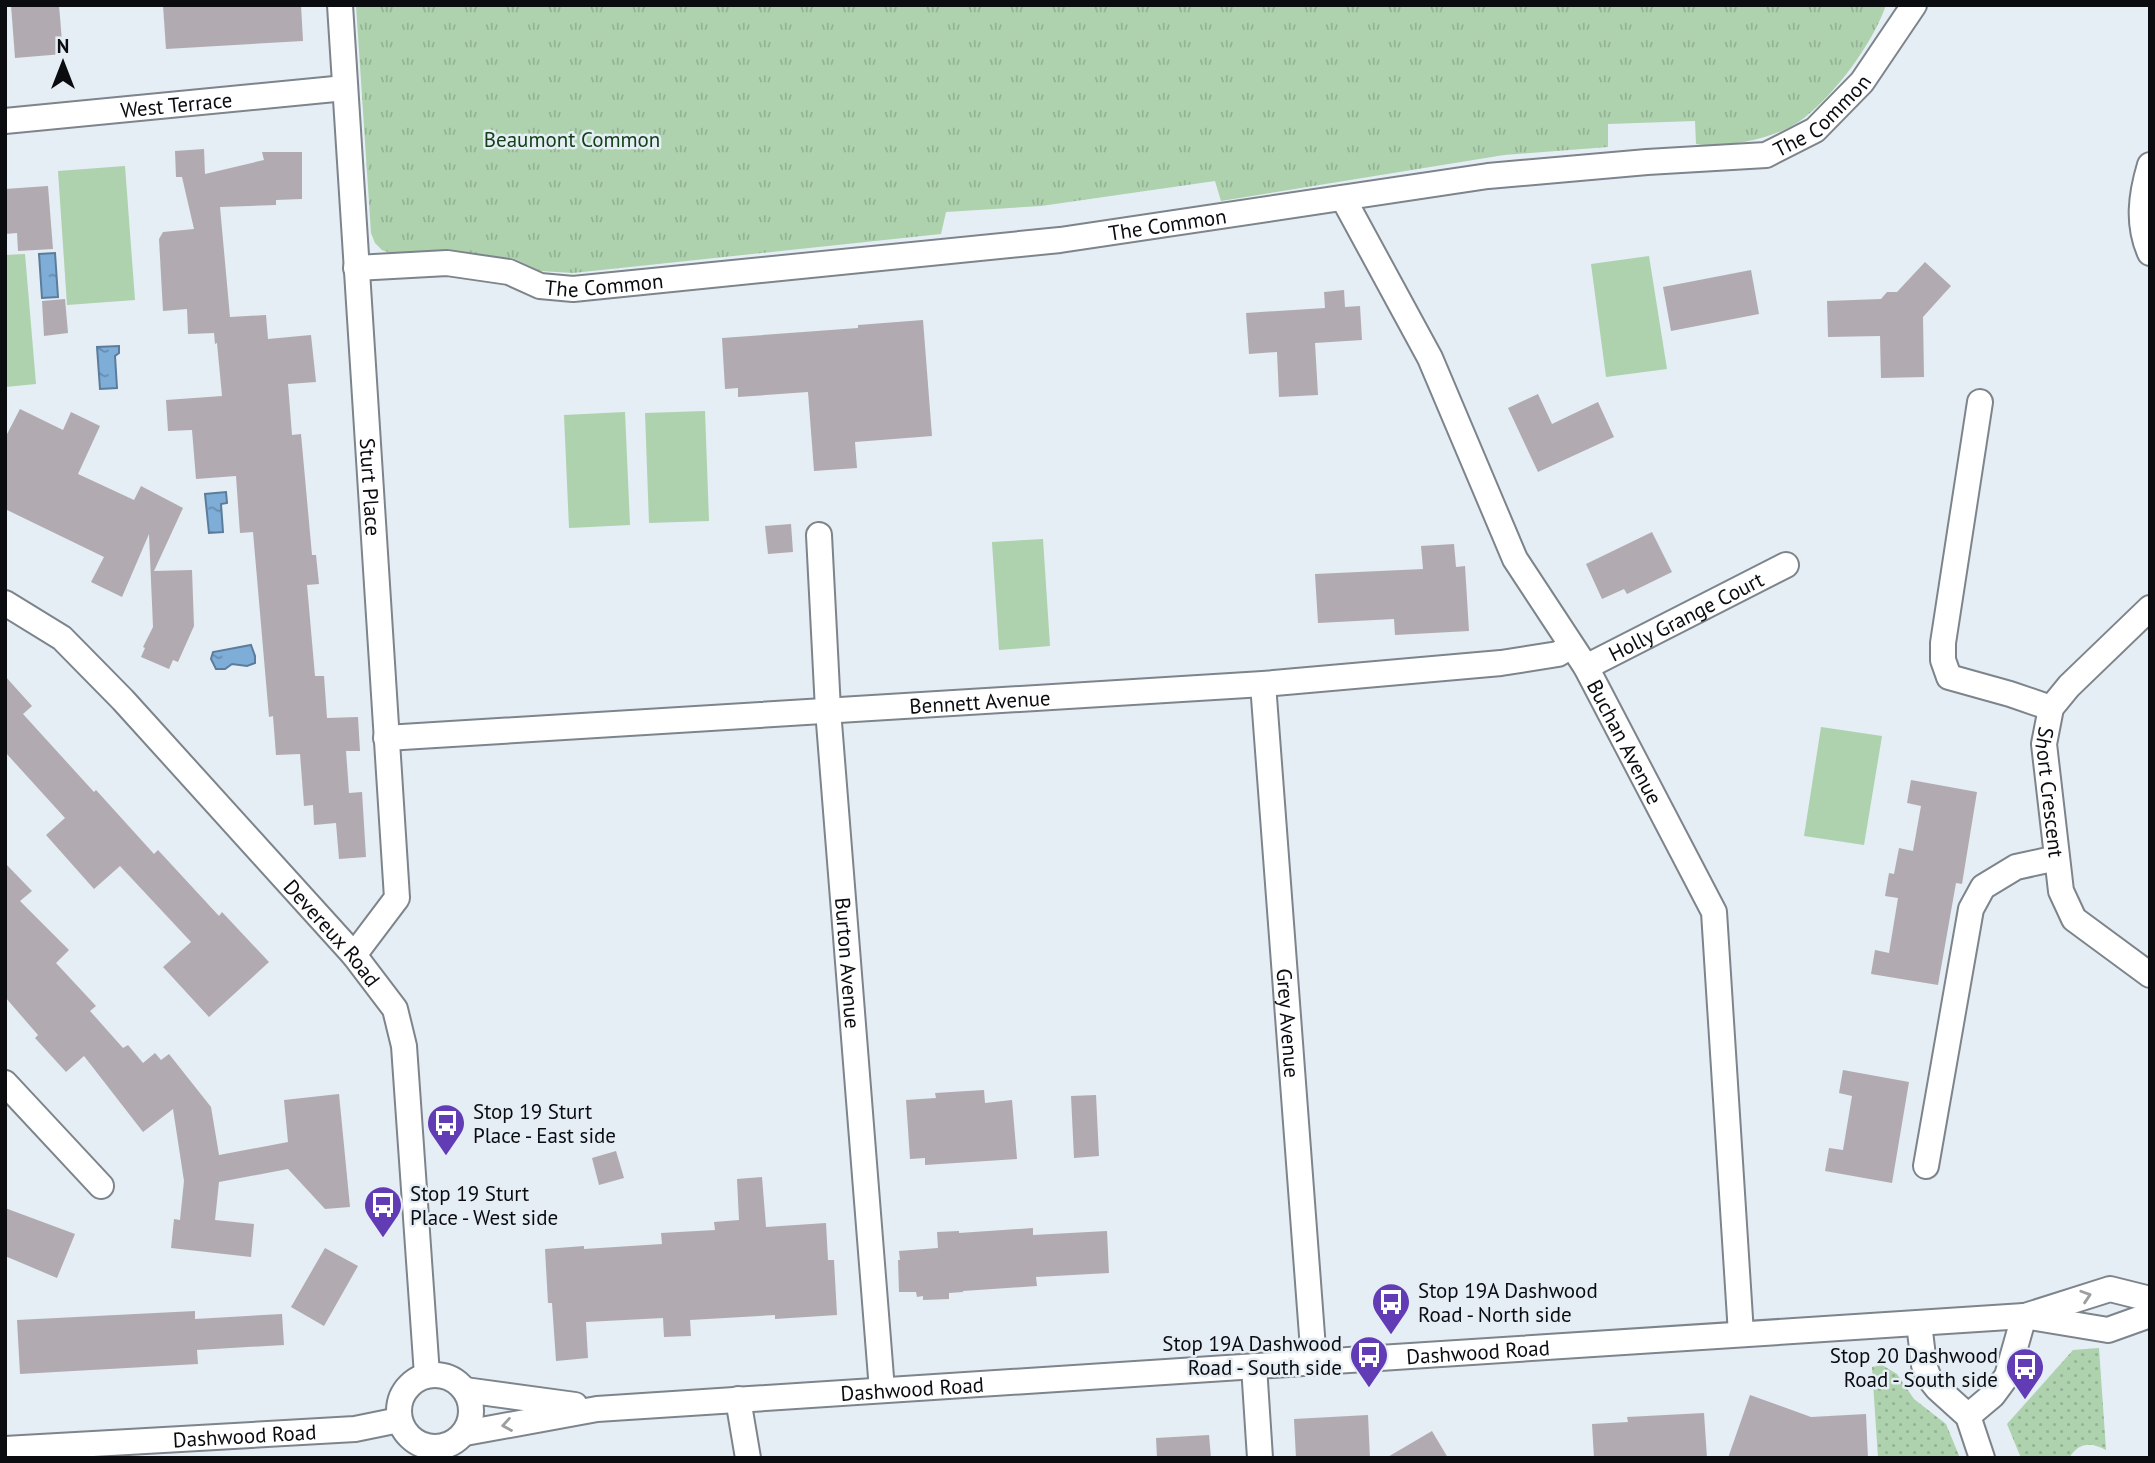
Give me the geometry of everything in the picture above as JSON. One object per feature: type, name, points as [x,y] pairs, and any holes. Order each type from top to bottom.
[{"type":"street","name":"Sturt Place","points":[[340,5],[397,898],[354,955]]},
{"type":"street","name":"The Common","points":[[356,268],[447,263],[509,272],[540,286],[573,289],[1060,240],[1488,176],[1766,155],[1815,130],[1862,82],[1914,5]]},
{"type":"street","name":"West Terrace","points":[[5,121],[345,88]]},
{"type":"street","points":[[2150,165],[2142,189],[2142,234],[2150,253]]},
{"type":"street","name":"Buchan Avenue","points":[[1343,198],[1430,358],[1515,559],[1586,667],[1714,912],[1741,1334]]},
{"type":"street","points":[[1980,402],[1943,643],[1943,660],[1949,677],[2051,708]]},
{"type":"street","name":"Burton Avenue","points":[[819,535],[828,710],[882,1390]]},
{"type":"street","name":"Holly Grange Court","points":[[1586,667],[1786,565]]},
{"type":"street","name":"Devereux Road","points":[[5,603],[62,638],[124,700],[354,955],[395,1009],[404,1046],[427,1375]]},
{"type":"street","name":"Short Crescent","points":[[2150,608],[2051,708],[2044,744],[2061,891],[2074,919],[2150,975]]},
{"type":"street","name":"Bennett Avenue","points":[[386,738],[1263,684],[1502,663],[1558,654],[1571,646]]},
{"type":"street","name":"Grey Avenue","points":[[1263,684],[1314,1362]]},
{"type":"street","points":[[1926,1166],[1971,909],[1983,887],[2016,867],[2057,858]]},
{"type":"street","points":[[5,1083],[101,1186]]},
{"type":"street","name":"Dashwood Road","points":[[2024,1316],[2110,1289],[2150,1299]]},
{"type":"street","name":"Dashwood Road","points":[[597,1409],[2024,1316],[2108,1329],[2150,1315]]},
{"type":"street","points":[[1968,1416],[1993,1395],[2007,1376],[2024,1316]]},
{"type":"street","points":[[1919,1323],[1924,1365],[1929,1378],[1968,1416],[1982,1458]]},
{"type":"street","points":[[1254,1366],[1260,1458]]},
{"type":"street","points":[[453,1445],[470,1422],[472,1411],[465,1390],[456,1381],[445,1376],[427,1375],[416,1380],[407,1387],[401,1397],[399,1420],[412,1440],[435,1448],[453,1445],[597,1409]]},
{"type":"street","points":[[465,1390],[597,1409]]},
{"type":"street","points":[[738,1399],[748,1458]]},
{"type":"street","name":"Dashwood Road","points":[[5,1450],[355,1429],[399,1420]]},
{"type":"green space","name":"Beaumont Common","points":[[356,5],[1886,5],[1863,51],[1841,81],[1816,108],[1781,131],[1752,140],[1722,145],[1696,144],[1695,121],[1608,124],[1608,147],[1504,155],[1221,201],[1215,181],[1041,206],[946,212],[941,234],[573,273],[540,271],[515,259],[445,252],[393,254],[382,250],[375,243],[371,233]]},
{"type":"green space","points":[[125,166],[135,300],[67,305],[58,171]]},
{"type":"green space","points":[[25,254],[36,384],[5,387],[5,255]]},
{"type":"green space","points":[[1649,256],[1667,369],[1606,377],[1591,264]]},
{"type":"green space","points":[[705,411],[709,521],[649,523],[645,413]]},
{"type":"green space","points":[[625,412],[630,525],[569,528],[564,415]]},
{"type":"green space","points":[[1043,539],[1050,646],[999,650],[992,542]]},
{"type":"green space","points":[[1821,727],[1882,736],[1864,845],[1804,836]]},
{"type":"green space","points":[[2099,1348],[2106,1450],[2086,1445],[2077,1449],[2069,1458],[2021,1458],[2007,1424],[2073,1350]]},
{"type":"green space","points":[[1882,1365],[1897,1374],[1914,1399],[1946,1424],[1960,1458],[1878,1458],[1872,1367]]},
{"type":"water","points":[[55,253],[58,297],[42,298],[39,254]]},
{"type":"water","points":[[119,346],[119,353],[115,356],[117,388],[100,389],[97,347]]},
{"type":"water","points":[[226,492],[227,503],[221,504],[223,532],[209,533],[205,494]]},
{"type":"water","points":[[251,645],[255,663],[247,666],[232,664],[225,669],[216,669],[211,659],[213,652]]},
{"type":"building","points":[[11,5],[59,5],[63,54],[15,58]]},
{"type":"building","points":[[163,5],[301,5],[303,41],[166,49]]},
{"type":"building","points":[[204,149],[205,174],[264,160],[262,152],[302,152],[302,199],[276,200],[276,205],[220,207],[230,317],[266,315],[268,339],[311,335],[316,382],[288,384],[292,435],[301,434],[312,555],[316,555],[319,584],[307,585],[315,676],[324,676],[327,718],[358,717],[360,751],[346,751],[349,793],[362,792],[366,857],[339,859],[336,823],[314,825],[313,805],[304,806],[300,754],[276,755],[273,716],[269,717],[253,532],[240,533],[236,476],[196,479],[192,430],[168,431],[166,400],[222,396],[214,333],[188,334],[187,309],[163,311],[159,239],[163,232],[194,229],[182,177],[176,177],[175,151]]},
{"type":"building","points":[[48,186],[53,249],[18,251],[17,233],[5,234],[5,189]]},
{"type":"building","points":[[1925,262],[1951,286],[1923,317],[1924,377],[1881,378],[1880,336],[1828,337],[1827,301],[1881,299],[1887,292],[1897,292]]},
{"type":"building","points":[[1751,270],[1759,314],[1671,331],[1663,287]]},
{"type":"building","points":[[1344,290],[1345,307],[1360,306],[1362,340],[1315,343],[1318,395],[1279,397],[1277,352],[1249,354],[1246,313],[1325,308],[1324,292]]},
{"type":"building","points":[[65,299],[68,333],[44,336],[42,301]]},
{"type":"building","points":[[923,320],[932,436],[855,442],[857,468],[814,471],[808,392],[738,397],[738,388],[725,389],[722,338],[858,328],[858,325]]},
{"type":"building","points":[[1538,394],[1552,424],[1598,402],[1614,437],[1538,472],[1508,408]]},
{"type":"building","points":[[20,409],[63,430],[71,412],[100,426],[78,474],[134,500],[141,486],[183,508],[154,571],[192,570],[194,626],[178,662],[173,660],[169,669],[141,657],[153,627],[149,534],[122,597],[91,582],[104,557],[5,509],[5,438]]},
{"type":"building","points":[[791,524],[793,552],[768,554],[765,526]]},
{"type":"building","points":[[1652,532],[1672,572],[1627,594],[1624,589],[1602,599],[1586,564]]},
{"type":"building","points":[[1454,544],[1456,567],[1465,566],[1469,631],[1395,635],[1394,619],[1318,623],[1315,574],[1423,569],[1421,546]]},
{"type":"building","points":[[5,676],[32,706],[23,714],[94,792],[96,790],[154,854],[158,850],[219,916],[222,912],[269,962],[209,1017],[163,967],[191,942],[120,866],[94,889],[46,835],[65,818],[5,752]]},
{"type":"building","points":[[1911,780],[1977,792],[1962,884],[1956,883],[1938,985],[1871,974],[1875,950],[1889,953],[1898,898],[1885,896],[1889,873],[1894,874],[1899,848],[1913,851],[1921,806],[1907,803]]},
{"type":"building","points":[[5,863],[32,891],[20,901],[69,950],[56,963],[96,1006],[90,1011],[123,1048],[128,1045],[143,1063],[155,1053],[161,1060],[169,1054],[211,1107],[219,1155],[288,1142],[284,1100],[339,1094],[350,1207],[325,1209],[288,1169],[219,1182],[215,1220],[254,1224],[251,1257],[171,1248],[174,1219],[180,1220],[184,1181],[173,1109],[143,1132],[84,1056],[66,1072],[35,1038],[38,1035],[5,997]]},
{"type":"building","points":[[1843,1070],[1909,1082],[1892,1183],[1825,1171],[1829,1148],[1843,1150],[1852,1096],[1839,1093]]},
{"type":"building","points":[[984,1090],[985,1103],[1012,1100],[1017,1159],[925,1165],[925,1158],[910,1159],[906,1100],[936,1098],[935,1093]]},
{"type":"building","points":[[1096,1095],[1099,1156],[1074,1158],[1071,1096]]},
{"type":"building","points":[[616,1151],[624,1178],[599,1185],[592,1158]]},
{"type":"building","points":[[762,1177],[766,1227],[826,1223],[828,1260],[834,1260],[837,1315],[775,1319],[775,1315],[690,1320],[691,1336],[664,1337],[663,1318],[586,1322],[588,1358],[556,1361],[552,1303],[548,1303],[545,1249],[662,1244],[661,1233],[715,1230],[714,1222],[739,1220],[737,1179]]},
{"type":"building","points":[[5,1208],[75,1234],[57,1278],[5,1256]]},
{"type":"building","points":[[1033,1228],[1033,1235],[1107,1231],[1109,1273],[1036,1277],[1037,1286],[949,1293],[949,1299],[923,1300],[923,1296],[917,1297],[916,1292],[899,1292],[899,1251],[938,1248],[937,1232]]},
{"type":"building","points":[[325,1248],[358,1266],[324,1326],[291,1307]]},
{"type":"building","points":[[195,1311],[195,1319],[282,1314],[284,1345],[197,1350],[198,1364],[20,1374],[17,1320]]},
{"type":"building","points":[[1750,1395],[1811,1417],[1866,1414],[1868,1458],[1728,1458]]},
{"type":"building","points":[[1704,1413],[1707,1458],[1594,1458],[1592,1424],[1628,1422],[1627,1417]]},
{"type":"building","points":[[1368,1415],[1370,1458],[1296,1458],[1294,1419]]},
{"type":"building","points":[[1432,1431],[1448,1458],[1386,1458]]},
{"type":"building","points":[[1209,1435],[1211,1458],[1157,1458],[1156,1438]]},
{"type":"place","name":"Stop 19 Sturt Place - East side","points":[[446,1157]]},
{"type":"place","name":"Stop 19 Sturt Place - West side","points":[[383,1239]]},
{"type":"place","name":"Stop 19A Dashwood Road - North side","points":[[1391,1336]]},
{"type":"place","name":"Stop 19A Dashwood Road - South side","points":[[1369,1389]]},
{"type":"place","name":"Stop 20 Dashwood Road - South side","points":[[2025,1401]]}]
